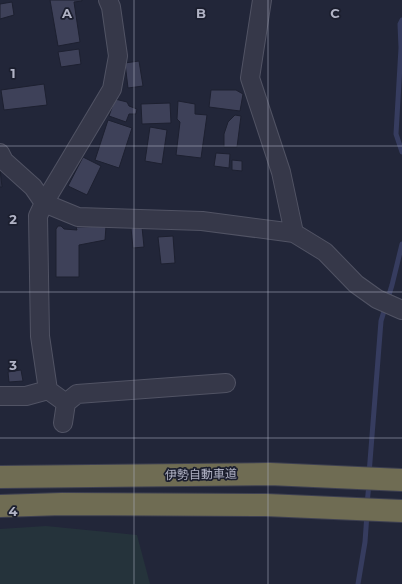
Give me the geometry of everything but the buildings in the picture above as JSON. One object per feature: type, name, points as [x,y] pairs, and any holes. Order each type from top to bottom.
[{"type":"highway","name":"伊勢自動車道","points":[[0,477],[270,474],[402,480]]},
{"type":"highway","points":[[0,506],[62,504],[266,505],[402,511]]},
{"type":"street","points":[[66,404],[48,390],[40,336],[38,216],[44,203],[112,89],[118,56],[111,7],[108,0]]},
{"type":"street","points":[[262,0],[250,78],[281,172],[294,232]]},
{"type":"street","points":[[0,153],[4,161],[33,187],[44,203],[78,217],[202,221],[294,232],[325,252],[356,284],[377,299],[402,310]]},
{"type":"street","points":[[63,423],[66,404],[77,394],[226,383]]},
{"type":"street","points":[[0,396],[26,396],[48,390]]},
{"type":"shaded area","points":[[46,526],[137,535],[150,584],[0,584],[0,529]]},
{"type":"waterway","points":[[402,20],[400,24],[401,48],[396,134],[402,152]]},
{"type":"waterway","points":[[369,474],[381,321],[402,244]]},
{"type":"waterway","points":[[367,504],[369,484]]},
{"type":"waterway","points":[[358,584],[365,542],[367,514]]}]
